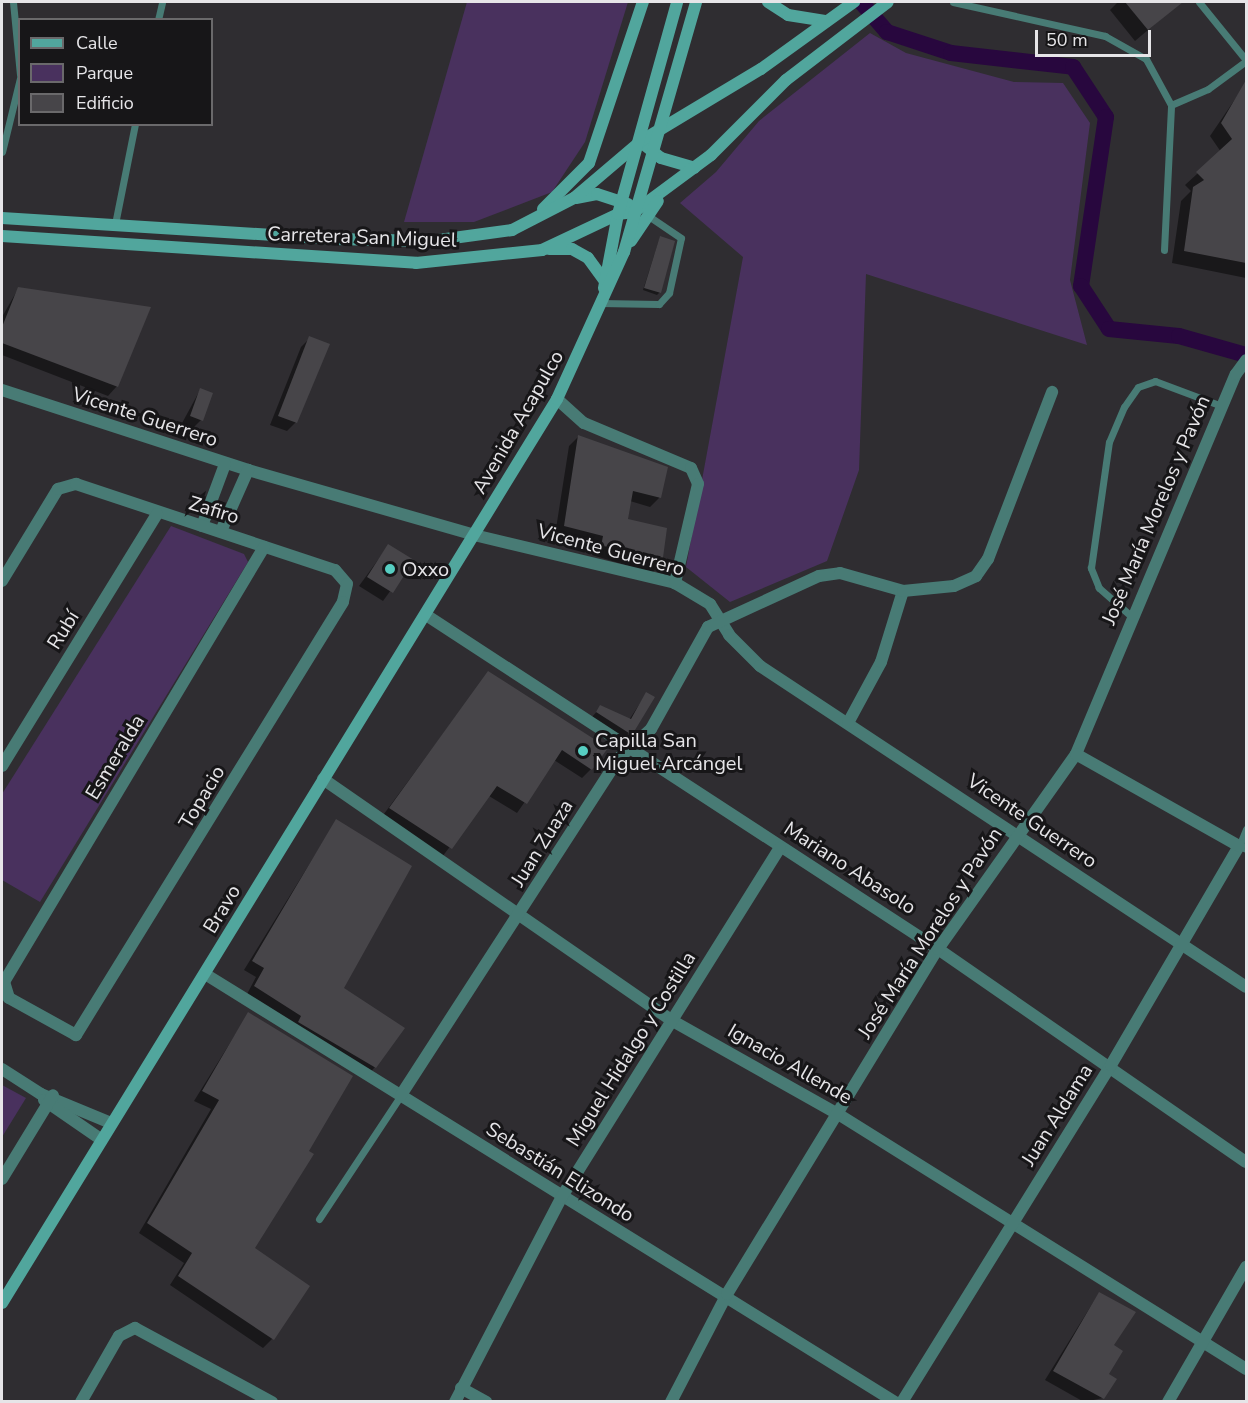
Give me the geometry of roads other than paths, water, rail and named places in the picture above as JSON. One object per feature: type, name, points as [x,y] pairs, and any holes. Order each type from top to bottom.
[{"type":"main road","points":[[512,230],[552,203],[589,163],[643,2]]},
{"type":"main road","name":"Avenida Acapulco","points":[[603,292],[618,214],[641,141],[677,2]]},
{"type":"main road","name":"Avenida Acapulco","points":[[474,535],[557,399],[603,292],[624,252],[640,214],[651,152],[696,2]]},
{"type":"main road","points":[[768,2],[788,15],[832,17]]},
{"type":"main road","name":"Carretera San Miguel","points":[[2,218],[431,241],[512,230],[574,198],[641,141],[761,69],[854,2]]},
{"type":"main road","name":"Carretera San Miguel","points":[[2,236],[416,263],[542,250],[618,214],[640,214],[673,184],[695,168],[786,80],[888,2]]},
{"type":"main road","points":[[641,141],[651,152],[695,168]]},
{"type":"main road","points":[[574,198],[597,194],[624,200],[640,214]]},
{"type":"main road","points":[[542,250],[573,249],[588,258],[603,292]]},
{"type":"main road","name":"Bravo","points":[[2,1303],[474,535]]},
{"type":"street","name":"José María Morelos y Pavón","points":[[671,1401],[727,1294],[938,949],[1076,754],[1131,616],[1236,374],[1246,360]]},
{"type":"street","name":"Vicente Guerrero","points":[[2,391],[225,464],[474,535],[675,583],[710,604],[760,666],[1018,833],[1246,987]]},
{"type":"street","points":[[720,617],[797,583],[840,573],[903,591],[954,586],[982,569],[1052,392]]},
{"type":"street","points":[[557,399],[584,423],[682,460],[698,484],[675,583]]},
{"type":"street","points":[[202,526],[225,464]]},
{"type":"street","points":[[221,531],[248,470]]},
{"type":"street","name":"Zafiro","points":[[2,581],[64,486],[76,484],[157,514],[221,531],[335,570],[346,584]]},
{"type":"street","name":"Rubí","points":[[2,766],[157,514]]},
{"type":"street","name":"Esmeralda","points":[[85,1028],[76,1035],[61,1032],[3,989],[264,547]]},
{"type":"street","name":"Topacio","points":[[85,1028],[343,602],[346,584]]},
{"type":"street","points":[[848,723],[882,662],[903,591]]},
{"type":"street","name":"Mariano Abasolo","points":[[426,615],[938,949],[1111,1065],[1246,1162]]},
{"type":"street","name":"Juan Zuaza","points":[[401,1095],[619,758],[651,729],[708,627],[720,617]]},
{"type":"street","points":[[1076,754],[1243,847]]},
{"type":"street","name":"Ignacio Allende","points":[[323,779],[671,1020],[838,1114],[1246,1370]]},
{"type":"street","name":"Juan Aldama","points":[[902,1401],[1111,1065],[1180,944],[1243,847]]},
{"type":"street","name":"Miguel Hidalgo y Costilla","points":[[455,1401],[561,1198],[780,848]]},
{"type":"street","name":"Sebastián Elizondo","points":[[205,974],[401,1095],[561,1198],[727,1294],[895,1401]]},
{"type":"street","points":[[2,1069],[46,1098],[102,1140]]},
{"type":"street","points":[[46,1098],[111,1123]]},
{"type":"street","points":[[2,1179],[46,1098]]},
{"type":"street","points":[[1168,1401],[1246,1267]]},
{"type":"street","points":[[81,1401],[119,1336],[135,1328],[272,1401]]},
{"type":"street","points":[[461,1388],[486,1401]]},
{"type":"lane","points":[[13,2],[18,55]]},
{"type":"lane","points":[[158,18],[162,2]]},
{"type":"lane","points":[[953,2],[1105,36],[1146,59],[1171,105],[1164,250]]},
{"type":"lane","points":[[1171,105],[1208,89],[1246,61],[1199,2]]},
{"type":"lane","points":[[2,152],[18,84]]},
{"type":"lane","points":[[115,224],[135,126]]},
{"type":"lane","points":[[603,292],[659,304],[669,293],[681,238],[640,214]]},
{"type":"lane","points":[[1131,616],[1099,588],[1091,568],[1109,442],[1124,407],[1138,387],[1155,381],[1222,406]]},
{"type":"lane","points":[[1243,847],[1246,830]]},
{"type":"lane","points":[[320,1219],[401,1095]]},
{"type":"waterway","points":[[861,2],[887,32],[951,53],[1073,67],[1106,117],[1081,286],[1109,329],[1179,336],[1246,355]]},
{"type":"place","name":"Oxxo","points":[[390,569]]},
{"type":"place","name":"Capilla San Miguel Arcángel","points":[[583,751]]}]
